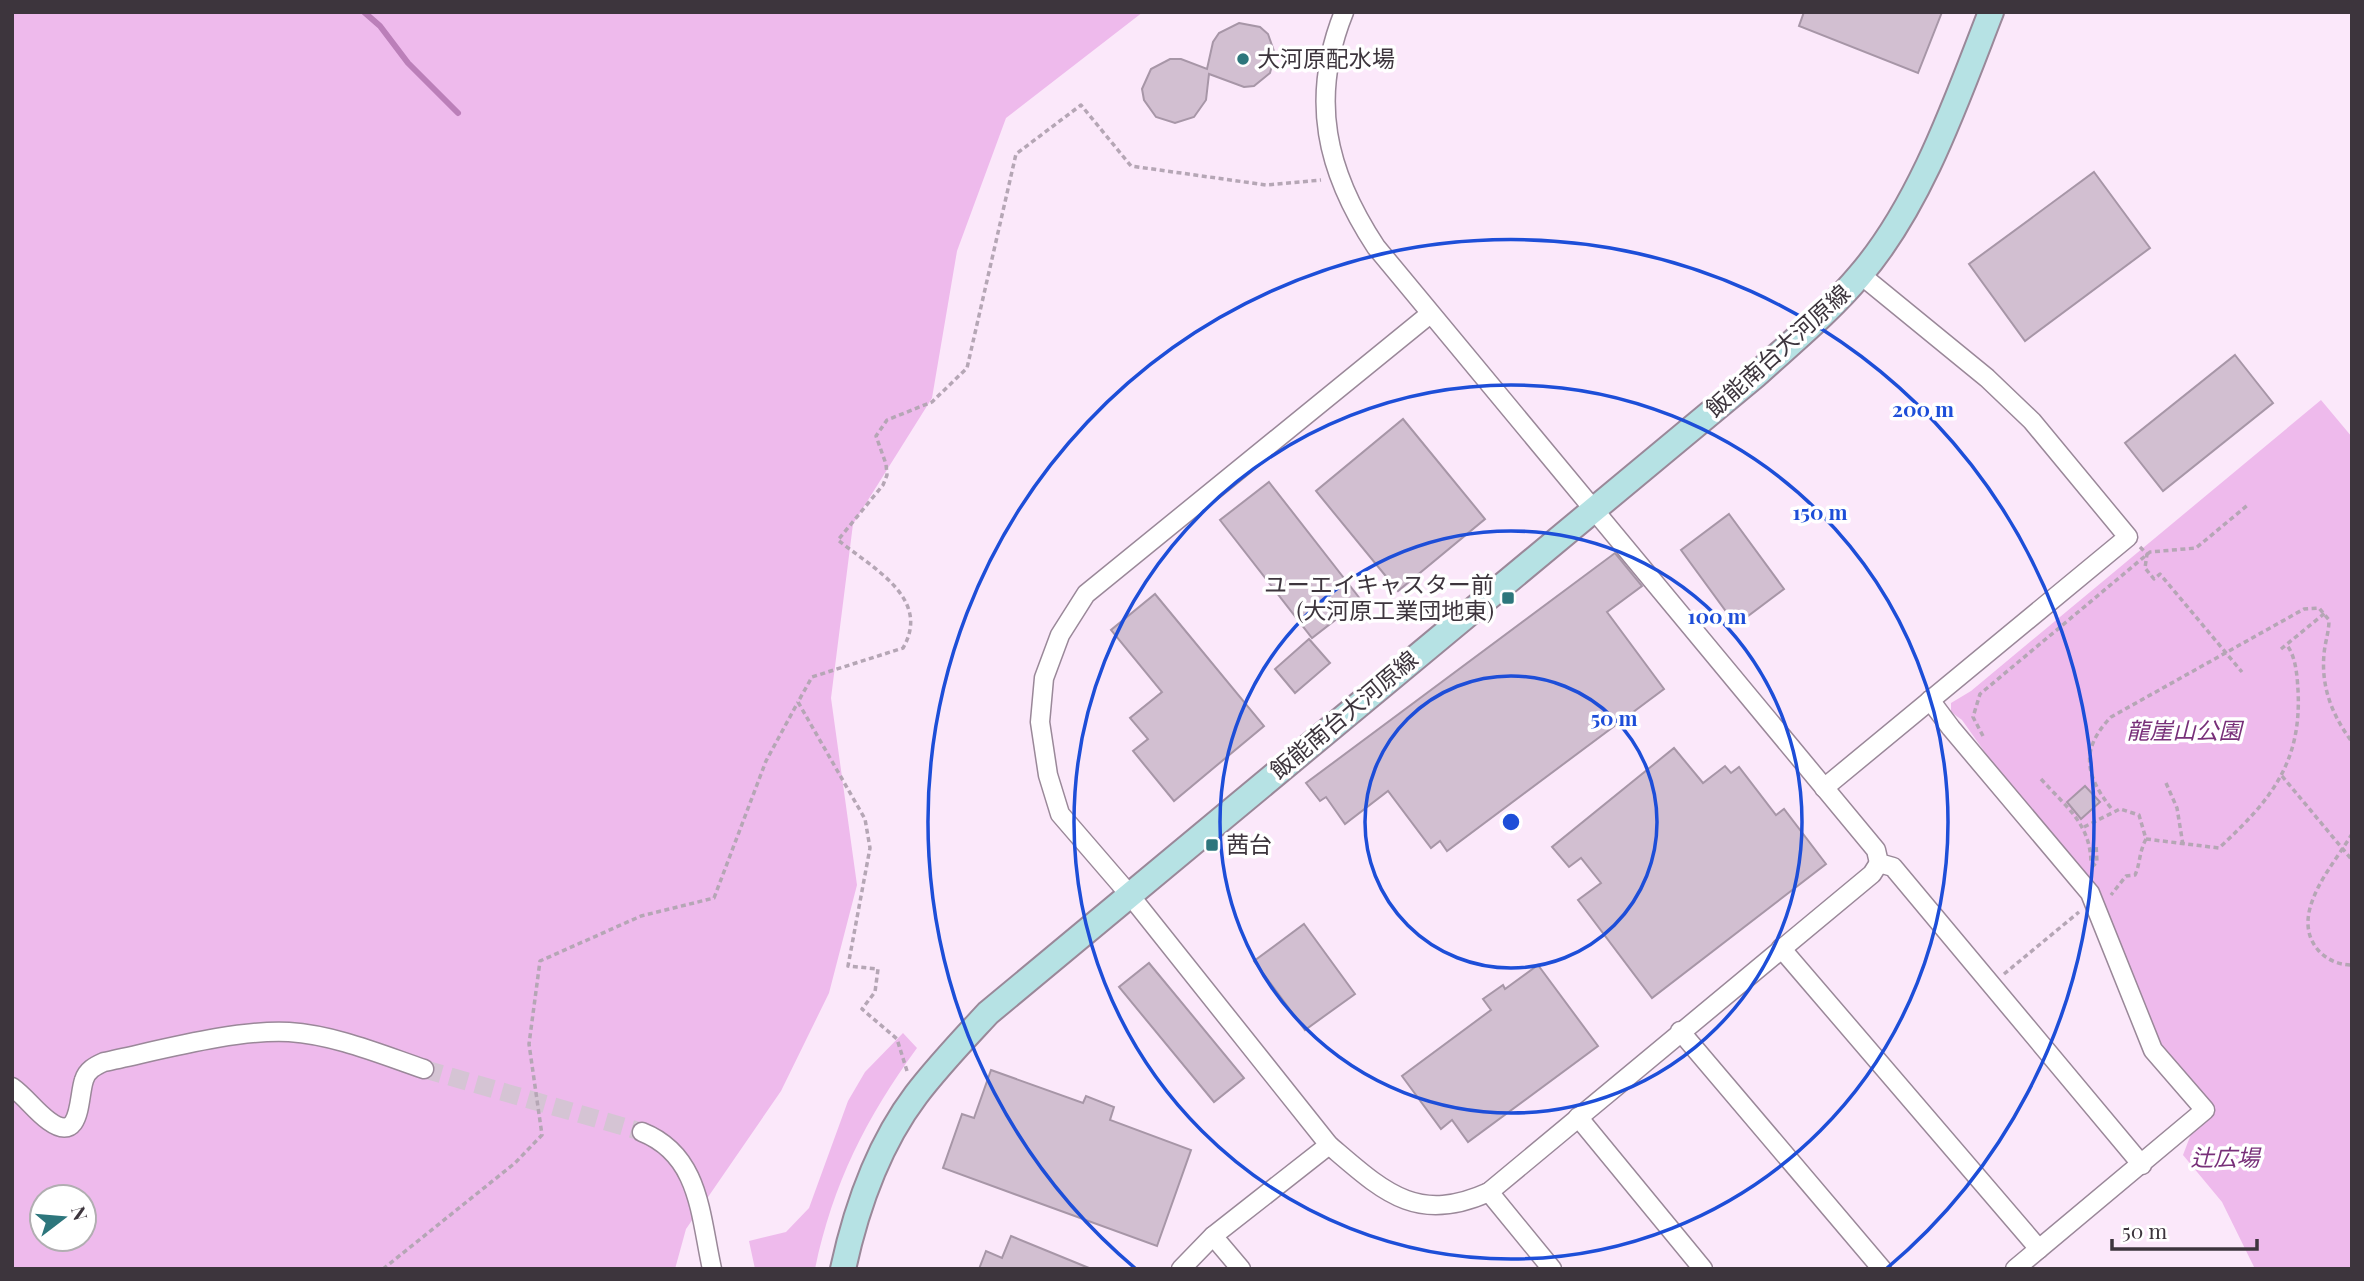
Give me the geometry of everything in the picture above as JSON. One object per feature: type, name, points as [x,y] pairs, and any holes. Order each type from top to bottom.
[{"type":"street","points":[[1344,12],[1333,38],[1325,85],[1326,130],[1337,179],[1355,217],[1376,247],[1591,510],[1876,850],[1879,863],[1872,874],[1489,1192],[1461,1204],[1430,1207],[1400,1198],[1365,1175],[1329,1145],[1129,894],[1060,814],[1048,775],[1040,722],[1044,678],[1060,635],[1086,594],[1430,314]]},
{"type":"street","name":"飯能南台大河原線","points":[[843,1269],[857,1215],[873,1175],[915,1097],[988,1013],[1756,375],[1861,275],[1901,216],[1960,91],[1991,12]]},
{"type":"street","points":[[1824,788],[2128,537],[2032,421],[1987,378],[1861,275]]},
{"type":"street","points":[[1930,699],[2102,897],[2152,1050],[2205,1110],[2015,1269]]},
{"type":"street","points":[[1879,863],[1894,867],[2142,1165]]},
{"type":"street","points":[[1781,948],[2039,1249]]},
{"type":"street","points":[[1681,1031],[1882,1269]]},
{"type":"street","points":[[12,1087],[48,1120],[60,1127],[69,1126],[76,1120],[84,1079],[91,1068],[104,1062],[195,1043],[288,1032],[345,1042],[424,1069]]},
{"type":"street","points":[[1578,1116],[1703,1269]]},
{"type":"street","points":[[642,1132],[660,1140],[677,1153],[685,1167],[692,1182],[712,1269]]},
{"type":"street","points":[[1181,1269],[1213,1236],[1329,1145]]},
{"type":"street","points":[[1489,1192],[1552,1269]]},
{"type":"street","points":[[1213,1236],[1241,1269]]},
{"type":"path","points":[[383,1269],[515,1163],[542,1135],[529,1044],[540,961],[641,916],[714,898],[765,761],[812,677],[903,649],[911,635],[912,614],[901,593],[838,540],[883,485],[887,475],[886,464],[876,436],[887,420],[932,402],[967,368],[1016,153],[1081,105],[1131,166],[1266,185],[1337,179]]},
{"type":"path","points":[[1976,720],[1973,717],[1975,694],[2092,597],[2147,555],[2196,548],[2249,504]]},
{"type":"path","points":[[2141,548],[2147,555],[2145,568],[2154,579],[2160,574],[2242,672]]},
{"type":"path","points":[[2111,807],[2095,785],[2089,758],[2094,737],[2111,717],[2304,609],[2312,607],[2325,613]]},
{"type":"path","points":[[2281,649],[2325,613]]},
{"type":"path","points":[[2325,613],[2329,628],[2324,651],[2325,684],[2333,711],[2352,742]]},
{"type":"path","points":[[2146,839],[2219,848],[2265,801],[2282,776],[2294,745],[2299,703],[2292,652],[2286,644]]},
{"type":"path","points":[[798,702],[865,819],[870,833],[870,848],[848,966],[878,969],[875,992],[862,1009],[897,1039],[915,1097]]},
{"type":"path","points":[[2282,776],[2352,860]]},
{"type":"path","points":[[2040,779],[2084,827],[2091,844],[2091,868],[2097,862],[2098,844],[2091,844]]},
{"type":"path","points":[[2166,783],[2177,808],[2183,845]]},
{"type":"path","points":[[1992,984],[2126,876],[2134,875],[2138,855],[2146,839],[2139,815],[2120,809],[2084,827]]},
{"type":"path","points":[[2352,834],[2310,904],[2307,919],[2314,945],[2321,954],[2339,964],[2352,965]]},
{"type":"green space","points":[[12,12],[1143,12],[1006,118],[957,251],[932,398],[853,524],[831,698],[857,885],[829,993],[781,1091],[686,1229],[675,1269],[12,1269]]},
{"type":"green space","name":"龍崖山公園","points":[[2321,400],[2352,437],[2352,1269],[2255,1269],[2222,1202],[2183,1155],[2191,1134],[2214,1111],[2157,1040],[2098,888],[1989,758],[1962,720],[1951,712],[1951,703],[1971,691]]},
{"type":"green space","points":[[903,1033],[917,1048],[882,1100],[854,1152],[831,1208],[815,1269],[755,1269],[749,1241],[786,1232],[809,1208],[848,1101],[865,1072]]},
{"type":"building","points":[[1804,12],[1942,12],[1918,73],[1799,26]]},
{"type":"building","points":[[1239,23],[1260,27],[1268,34],[1275,54],[1270,73],[1254,86],[1244,87],[1209,74],[1206,100],[1194,117],[1175,123],[1156,117],[1144,100],[1142,89],[1151,69],[1170,59],[1181,59],[1207,69],[1213,42],[1219,33]]},
{"type":"building","points":[[2094,172],[2150,248],[2025,341],[1969,264]]},
{"type":"building","points":[[2235,355],[2273,403],[2163,491],[2125,443]]},
{"type":"building","points":[[1403,419],[1485,519],[1398,591],[1316,491]]},
{"type":"building","points":[[1269,482],[1361,600],[1312,638],[1220,520]]},
{"type":"building","points":[[1729,514],[1784,589],[1736,625],[1681,550]]},
{"type":"building","points":[[1615,553],[1642,586],[1607,612],[1664,689],[1447,851],[1440,841],[1431,848],[1388,791],[1345,824],[1326,797],[1320,801],[1306,783]]},
{"type":"building","points":[[1155,594],[1264,726],[1174,801],[1133,751],[1148,739],[1130,718],[1162,692],[1111,630]]},
{"type":"building","points":[[1309,639],[1330,663],[1295,693],[1275,669]]},
{"type":"building","points":[[1674,748],[1703,783],[1725,766],[1731,773],[1739,767],[1776,815],[1784,809],[1826,864],[1652,998],[1578,900],[1601,883],[1581,858],[1569,867],[1552,847]]},
{"type":"building","points":[[2085,786],[2100,802],[2081,819],[2067,802]]},
{"type":"building","points":[[1304,924],[1355,994],[1305,1030],[1254,961]]},
{"type":"building","points":[[1149,963],[1244,1078],[1214,1102],[1119,987]]},
{"type":"building","points":[[1538,965],[1598,1046],[1468,1142],[1452,1120],[1441,1129],[1402,1076],[1491,1010],[1483,999],[1503,985],[1505,989]]},
{"type":"building","points":[[991,1070],[1083,1103],[1086,1096],[1114,1107],[1110,1120],[1191,1150],[1157,1246],[943,1168],[962,1114],[974,1118]]},
{"type":"building","points":[[1011,1236],[1089,1269],[979,1269],[986,1251],[1002,1258]]},
{"type":"waterway","points":[[364,12],[380,26],[408,63],[458,113]]},
{"type":"tunnel","points":[[424,1069],[642,1132]]},
{"type":"place","name":"大河原配水場","points":[[1243,59]]},
{"type":"place","name":"ユーエイキャスター前 (大河原工業団地東)","points":[[1508,598]]},
{"type":"place","name":"茜台","points":[[1212,845]]},
{"type":"park label","name":"辻広場","points":[[2225,1158]]}]
